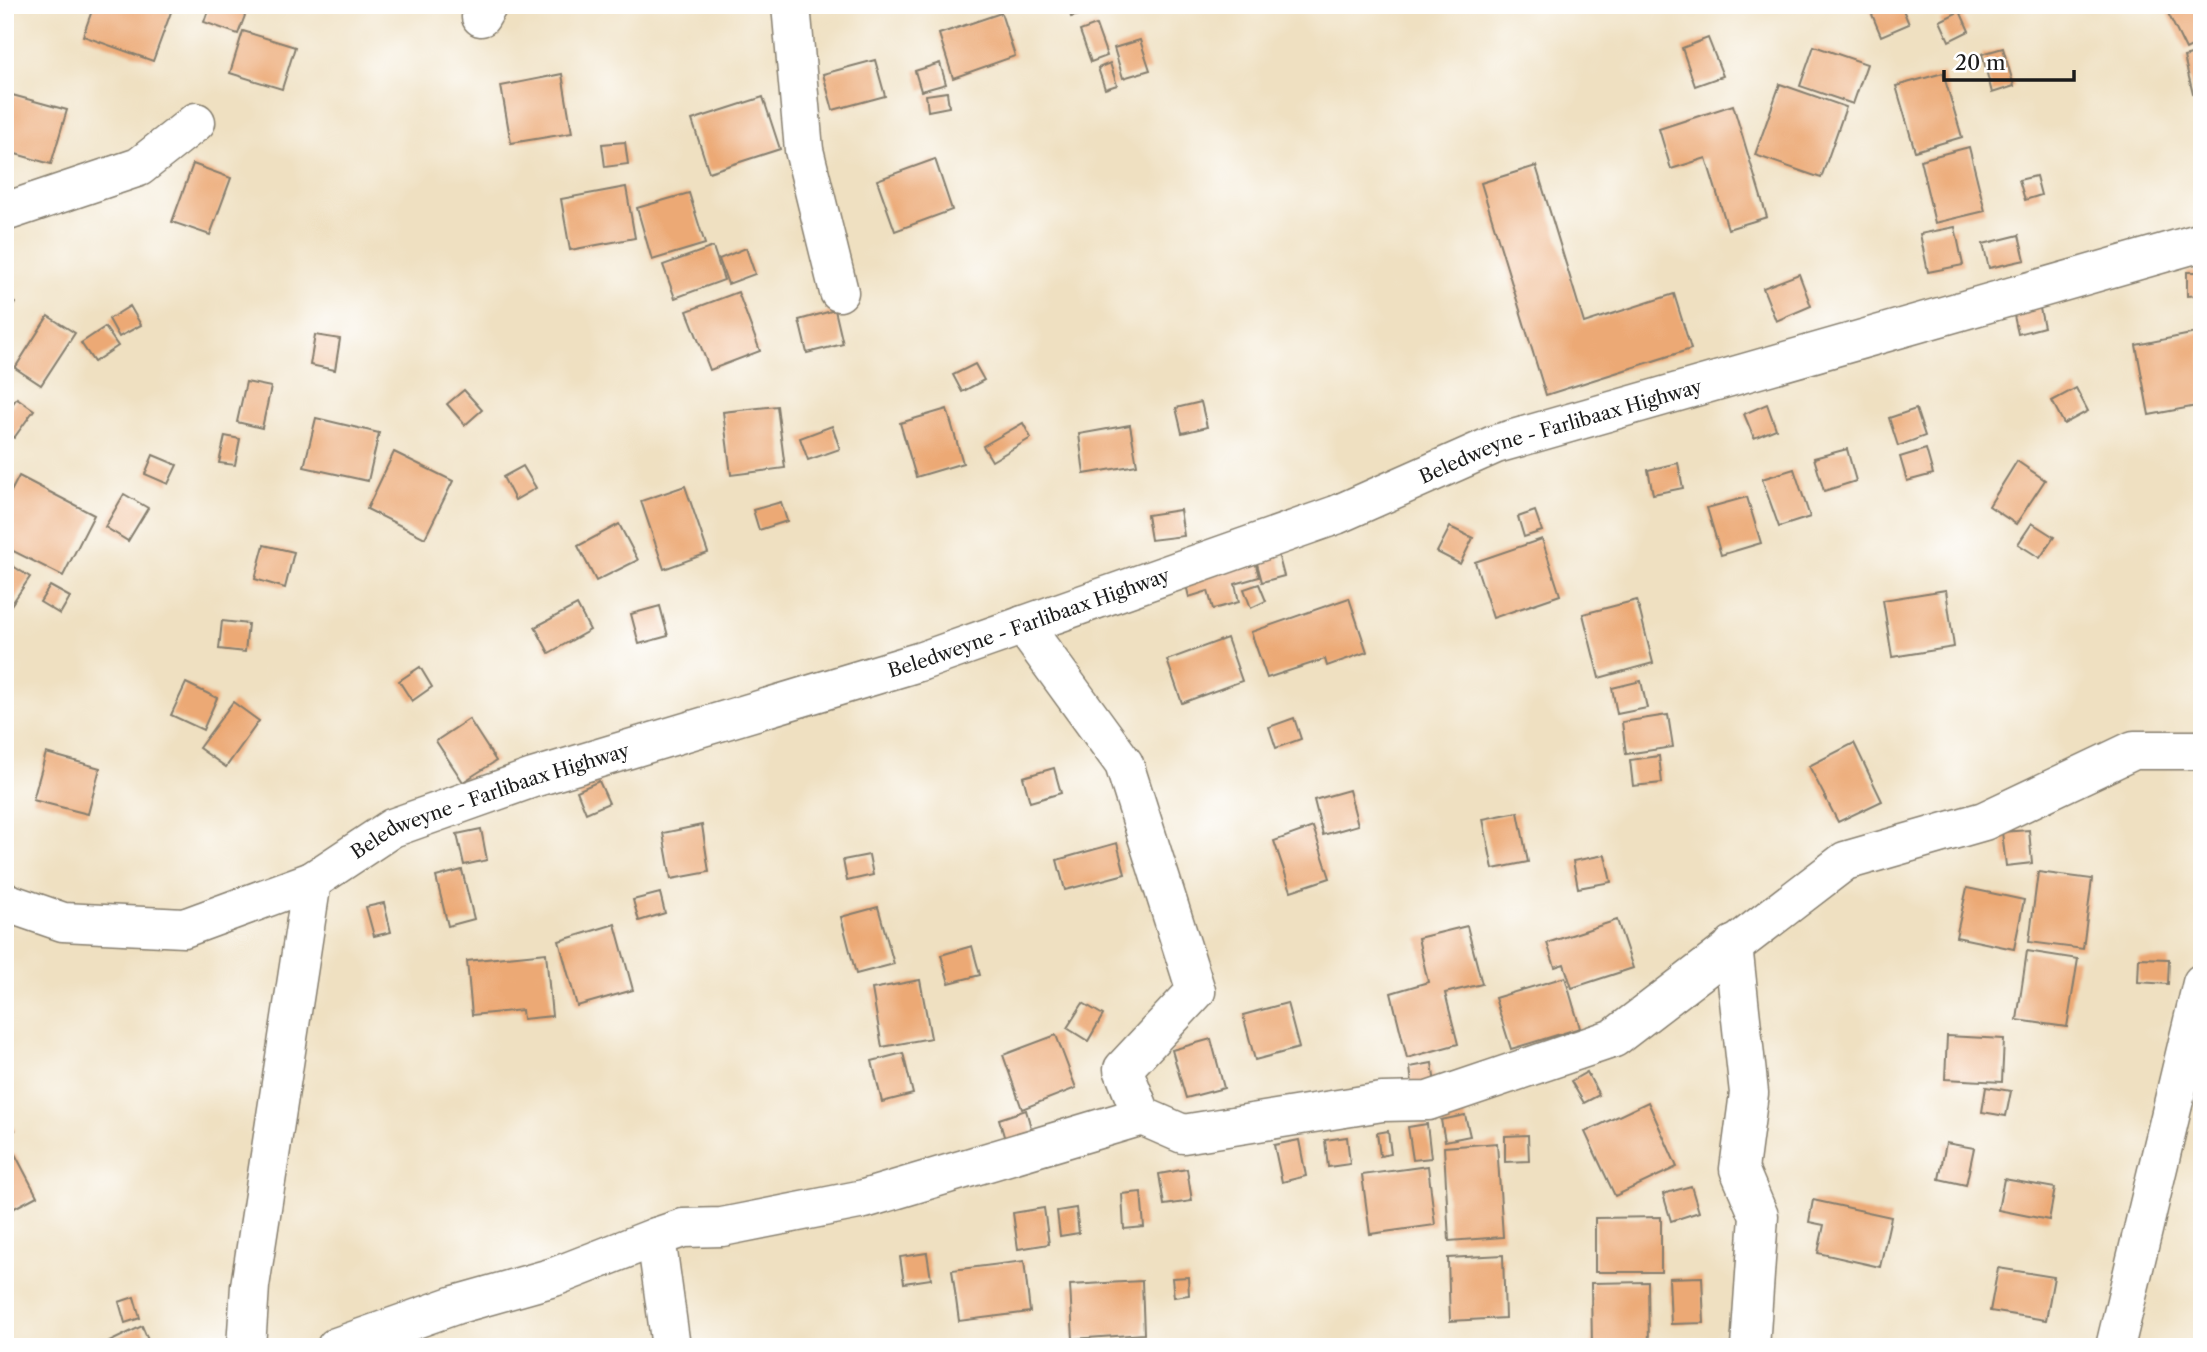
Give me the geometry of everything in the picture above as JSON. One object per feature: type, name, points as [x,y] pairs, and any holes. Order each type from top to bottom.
[{"type":"street","points":[[791,5],[804,150],[839,292]]},
{"type":"street","points":[[5,212],[139,167],[196,122]]},
{"type":"street","name":"Beledweyne - Farlibaax Highway","points":[[5,902],[63,922],[184,928],[312,881],[392,828],[533,778],[908,665],[1023,625],[1336,515],[1496,444],[2202,242]]},
{"type":"street","points":[[1023,625],[1124,764],[1196,991],[1123,1069],[1142,1116]]},
{"type":"street","points":[[336,1347],[455,1304],[554,1277],[683,1228],[722,1227],[864,1199],[1142,1116],[1183,1134],[1382,1102],[1428,1101],[1614,1038],[1845,861],[1984,821],[2134,750],[2202,750]]},
{"type":"street","points":[[246,1347],[250,1286],[312,881]]},
{"type":"street","points":[[1733,945],[1749,1093],[1739,1169],[1759,1216],[1750,1347]]},
{"type":"street","points":[[2115,1347],[2202,984]]},
{"type":"street","points":[[656,1237],[671,1347]]},
{"type":"building","points":[[94,5],[153,5],[171,12],[153,61],[83,36]]},
{"type":"building","points":[[210,5],[249,5],[238,34],[204,22]]},
{"type":"building","points":[[1068,5],[1116,5],[1116,6],[1071,17]]},
{"type":"building","points":[[1868,5],[1901,5],[1909,24],[1881,36]]},
{"type":"building","points":[[2164,5],[2202,5],[2202,42],[2186,50]]},
{"type":"building","points":[[1960,11],[1969,31],[1949,41],[1940,21]]},
{"type":"building","points":[[1001,13],[1015,56],[953,78],[939,34]]},
{"type":"building","points":[[1096,25],[1107,56],[1091,62],[1080,31]]},
{"type":"building","points":[[243,31],[295,47],[282,89],[230,73]]},
{"type":"building","points":[[1708,38],[1723,76],[1695,86],[1682,48]]},
{"type":"building","points":[[1140,40],[1150,70],[1123,78],[1114,48]]},
{"type":"building","points":[[1814,46],[1867,64],[1853,104],[1800,86]]},
{"type":"building","points":[[2003,48],[2014,86],[1992,93],[1982,54]]},
{"type":"building","points":[[2202,52],[2202,92],[2193,94],[2184,57]]},
{"type":"building","points":[[875,60],[885,96],[833,110],[823,74]]},
{"type":"building","points":[[940,63],[946,84],[921,91],[915,71]]},
{"type":"building","points":[[1110,63],[1117,85],[1105,89],[1098,68]]},
{"type":"building","points":[[1943,73],[1962,137],[1915,151],[1896,86]]},
{"type":"building","points":[[562,74],[572,133],[511,143],[501,86]]},
{"type":"building","points":[[1780,84],[1846,107],[1821,178],[1755,155]]},
{"type":"building","points":[[947,92],[949,107],[928,111],[926,95]]},
{"type":"building","points":[[5,93],[67,110],[51,164],[5,151]]},
{"type":"building","points":[[763,97],[780,149],[709,172],[692,120]]},
{"type":"building","points":[[1733,105],[1767,217],[1728,229],[1706,158],[1671,169],[1659,129]]},
{"type":"building","points":[[625,142],[628,164],[605,167],[602,144]]},
{"type":"building","points":[[1969,147],[1985,211],[1935,223],[1920,160]]},
{"type":"building","points":[[935,159],[952,210],[895,231],[877,180]]},
{"type":"building","points":[[193,164],[231,178],[210,235],[172,222]]},
{"type":"building","points":[[1536,166],[1584,323],[1674,294],[1691,349],[1546,395],[1481,183]]},
{"type":"building","points":[[2036,176],[2041,195],[2025,200],[2019,180]]},
{"type":"building","points":[[626,187],[635,238],[570,250],[561,199]]},
{"type":"building","points":[[689,193],[705,244],[652,260],[637,208]]},
{"type":"building","points":[[1955,227],[1963,265],[1928,272],[1920,234]]},
{"type":"building","points":[[2019,235],[2025,260],[1989,268],[1983,244]]},
{"type":"building","points":[[713,247],[724,280],[675,298],[663,265]]},
{"type":"building","points":[[746,248],[755,274],[728,284],[719,259]]},
{"type":"building","points":[[2187,272],[2202,272],[2202,295],[2187,296]]},
{"type":"building","points":[[1799,274],[1811,306],[1776,321],[1763,288]]},
{"type":"building","points":[[738,292],[760,351],[710,370],[687,311]]},
{"type":"building","points":[[5,296],[15,303],[5,318]]},
{"type":"building","points":[[2039,304],[2044,327],[2018,334],[2013,311]]},
{"type":"building","points":[[130,306],[141,325],[119,337],[109,319]]},
{"type":"building","points":[[835,310],[843,344],[807,353],[799,320]]},
{"type":"building","points":[[48,316],[75,333],[41,385],[15,368]]},
{"type":"building","points":[[105,327],[118,346],[94,362],[81,343]]},
{"type":"building","points":[[2201,332],[2202,405],[2149,415],[2136,345]]},
{"type":"building","points":[[315,335],[340,339],[335,370],[310,365]]},
{"type":"building","points":[[975,364],[984,380],[962,392],[953,375]]},
{"type":"building","points":[[246,382],[271,387],[262,428],[237,422]]},
{"type":"building","points":[[2076,388],[2088,411],[2064,424],[2052,401]]},
{"type":"building","points":[[464,390],[482,410],[465,425],[447,404]]},
{"type":"building","points":[[17,398],[34,410],[14,438],[5,432],[5,414]]},
{"type":"building","points":[[1201,402],[1207,427],[1182,433],[1176,408]]},
{"type":"building","points":[[1767,404],[1776,429],[1754,438],[1744,414]]},
{"type":"building","points":[[777,406],[785,468],[731,475],[723,412]]},
{"type":"building","points":[[947,409],[963,463],[916,477],[900,423]]},
{"type":"building","points":[[1916,409],[1925,436],[1898,446],[1889,418]]},
{"type":"building","points":[[316,418],[379,433],[368,481],[304,467]]},
{"type":"building","points":[[1023,423],[1031,438],[992,461],[983,446]]},
{"type":"building","points":[[1130,425],[1137,465],[1084,474],[1079,434]]},
{"type":"building","points":[[832,426],[840,449],[808,460],[800,438]]},
{"type":"building","points":[[225,436],[240,439],[235,465],[219,463]]},
{"type":"building","points":[[1847,449],[1856,481],[1824,491],[1814,458]]},
{"type":"building","points":[[1926,449],[1933,474],[1907,481],[1900,457]]},
{"type":"building","points":[[394,452],[453,481],[425,538],[367,509]]},
{"type":"building","points":[[153,455],[177,465],[168,484],[145,474]]},
{"type":"building","points":[[2017,461],[2045,480],[2016,524],[1989,506]]},
{"type":"building","points":[[1678,463],[1683,488],[1653,494],[1648,470]]},
{"type":"building","points":[[523,466],[536,488],[515,500],[503,477]]},
{"type":"building","points":[[1794,469],[1810,517],[1779,527],[1762,479]]},
{"type":"building","points":[[19,476],[94,515],[63,576],[5,547],[5,503]]},
{"type":"building","points":[[685,486],[708,553],[664,569],[641,501]]},
{"type":"building","points":[[124,494],[148,508],[128,541],[105,527]]},
{"type":"building","points":[[1747,497],[1761,543],[1721,555],[1707,508]]},
{"type":"building","points":[[781,502],[787,521],[759,530],[753,510]]},
{"type":"building","points":[[1180,510],[1184,536],[1151,540],[1147,515]]},
{"type":"building","points":[[1535,511],[1542,531],[1524,537],[1518,517]]},
{"type":"building","points":[[2032,523],[2054,537],[2040,558],[2018,544]]},
{"type":"building","points":[[619,524],[638,560],[596,581],[578,546]]},
{"type":"building","points":[[1450,527],[1473,538],[1460,564],[1437,552]]},
{"type":"building","points":[[1542,539],[1560,595],[1493,618],[1475,562]]},
{"type":"building","points":[[264,545],[294,552],[285,588],[255,579]]},
{"type":"building","points":[[1277,550],[1284,576],[1262,582],[1255,556]]},
{"type":"building","points":[[5,561],[30,577],[5,614]]},
{"type":"building","points":[[1255,561],[1259,577],[1235,584],[1239,602],[1213,609],[1208,591],[1189,597],[1185,581]]},
{"type":"building","points":[[1259,584],[1266,601],[1251,608],[1244,589]]},
{"type":"building","points":[[50,586],[70,597],[60,614],[40,602]]},
{"type":"building","points":[[1946,590],[1954,647],[1892,657],[1883,600]]},
{"type":"building","points":[[1349,598],[1367,652],[1327,666],[1325,659],[1267,678],[1251,632]]},
{"type":"building","points":[[1637,600],[1653,663],[1599,678],[1583,614]]},
{"type":"building","points":[[577,605],[590,630],[549,653],[535,627]]},
{"type":"building","points":[[660,606],[668,636],[639,644],[631,614]]},
{"type":"building","points":[[222,621],[248,624],[245,652],[219,649]]},
{"type":"building","points":[[1227,638],[1242,681],[1182,703],[1167,660]]},
{"type":"building","points":[[420,667],[432,687],[412,701],[399,681]]},
{"type":"building","points":[[1641,681],[1647,708],[1617,714],[1612,688]]},
{"type":"building","points":[[186,683],[217,698],[203,730],[171,715]]},
{"type":"building","points":[[233,702],[259,721],[226,767],[199,748]]},
{"type":"building","points":[[1668,715],[1673,747],[1626,754],[1622,722]]},
{"type":"building","points":[[1294,718],[1301,739],[1276,748],[1269,727]]},
{"type":"building","points":[[469,719],[496,761],[463,782],[436,741]]},
{"type":"building","points":[[1854,743],[1882,801],[1838,822],[1809,766]]},
{"type":"building","points":[[46,753],[100,768],[88,814],[33,800]]},
{"type":"building","points":[[1659,756],[1662,783],[1633,786],[1630,760]]},
{"type":"building","points":[[1054,768],[1061,793],[1030,802],[1023,777]]},
{"type":"building","points":[[599,781],[609,803],[586,813],[577,791]]},
{"type":"building","points":[[1349,790],[1358,825],[1323,835],[1314,800]]},
{"type":"building","points":[[1518,812],[1528,862],[1493,869],[1483,819]]},
{"type":"building","points":[[702,825],[709,872],[671,879],[663,833]]},
{"type":"building","points":[[1313,827],[1330,878],[1291,891],[1274,841]]},
{"type":"building","points":[[481,829],[487,860],[464,865],[457,834]]},
{"type":"building","points":[[2029,830],[2032,863],[2006,866],[2002,832]]},
{"type":"building","points":[[1117,843],[1125,874],[1065,890],[1057,860]]},
{"type":"building","points":[[869,855],[873,875],[847,881],[843,860]]},
{"type":"building","points":[[1605,855],[1611,882],[1578,888],[1573,861]]},
{"type":"building","points":[[462,870],[474,919],[448,926],[436,877]]},
{"type":"building","points":[[2038,872],[2092,879],[2083,949],[2029,942]]},
{"type":"building","points":[[1967,888],[2024,900],[2014,949],[1956,937]]},
{"type":"building","points":[[660,893],[665,913],[639,921],[633,900]]},
{"type":"building","points":[[384,903],[391,932],[374,936],[366,907]]},
{"type":"building","points":[[878,907],[894,964],[856,974],[841,917]]},
{"type":"building","points":[[1617,920],[1633,968],[1572,988],[1564,964],[1555,967],[1547,943]]},
{"type":"building","points":[[615,924],[633,990],[577,1006],[559,941]]},
{"type":"building","points":[[1467,926],[1482,984],[1445,993],[1458,1044],[1407,1058],[1391,993],[1428,982],[1418,938]]},
{"type":"building","points":[[972,946],[980,975],[949,983],[941,955]]},
{"type":"building","points":[[2027,951],[2078,959],[2067,1027],[2017,1020]]},
{"type":"building","points":[[546,953],[552,1016],[523,1019],[522,1010],[472,1015],[467,961]]},
{"type":"building","points":[[2139,958],[2169,959],[2168,984],[2138,982]]},
{"type":"building","points":[[1565,977],[1580,1028],[1511,1049],[1495,998]]},
{"type":"building","points":[[920,980],[931,1038],[882,1047],[872,989]]},
{"type":"building","points":[[1083,1003],[1103,1015],[1088,1041],[1067,1028]]},
{"type":"building","points":[[1287,1003],[1299,1048],[1255,1060],[1243,1015]]},
{"type":"building","points":[[1056,1035],[1076,1088],[1022,1109],[1003,1055]]},
{"type":"building","points":[[1947,1036],[2004,1039],[2002,1082],[1945,1079]]},
{"type":"building","points":[[1211,1039],[1224,1088],[1186,1098],[1172,1050]]},
{"type":"building","points":[[903,1053],[913,1094],[882,1102],[872,1061]]},
{"type":"building","points":[[1432,1063],[1436,1091],[1413,1094],[1410,1067]]},
{"type":"building","points":[[1587,1072],[1599,1095],[1584,1103],[1571,1081]]},
{"type":"building","points":[[1986,1087],[2011,1091],[2006,1116],[1982,1112]]},
{"type":"building","points":[[1648,1102],[1677,1167],[1615,1196],[1585,1132]]},
{"type":"building","points":[[1026,1110],[1033,1135],[1006,1143],[999,1119]]},
{"type":"building","points":[[1465,1115],[1470,1136],[1445,1141],[1441,1120]]},
{"type":"building","points":[[5,1117],[15,1130],[5,1137]]},
{"type":"building","points":[[1427,1124],[1431,1158],[1413,1160],[1408,1127]]},
{"type":"building","points":[[1388,1131],[1391,1154],[1380,1156],[1377,1133]]},
{"type":"building","points":[[1528,1135],[1529,1161],[1505,1162],[1505,1136]]},
{"type":"building","points":[[1347,1137],[1350,1164],[1328,1167],[1325,1140]]},
{"type":"building","points":[[1299,1140],[1306,1176],[1282,1182],[1274,1145]]},
{"type":"building","points":[[1497,1143],[1503,1237],[1449,1241],[1444,1147]]},
{"type":"building","points":[[1946,1143],[1974,1148],[1966,1185],[1939,1179]]},
{"type":"building","points":[[15,1154],[37,1196],[5,1213],[5,1159]]},
{"type":"building","points":[[1428,1166],[1435,1225],[1370,1234],[1362,1175]]},
{"type":"building","points":[[1187,1169],[1192,1201],[1164,1205],[1159,1174]]},
{"type":"building","points":[[2004,1179],[2055,1188],[2049,1220],[1998,1210]]},
{"type":"building","points":[[1691,1186],[1699,1212],[1671,1221],[1663,1194]]},
{"type":"building","points":[[1141,1192],[1144,1227],[1124,1229],[1122,1194]]},
{"type":"building","points":[[1813,1200],[1891,1217],[1880,1267],[1818,1253],[1824,1225],[1809,1222]]},
{"type":"building","points":[[1044,1208],[1049,1244],[1018,1249],[1013,1213]]},
{"type":"building","points":[[1076,1208],[1079,1233],[1060,1236],[1057,1211]]},
{"type":"building","points":[[1661,1217],[1661,1272],[1595,1272],[1595,1218]]},
{"type":"building","points":[[927,1253],[931,1279],[904,1283],[900,1257]]},
{"type":"building","points":[[1503,1255],[1505,1318],[1450,1321],[1448,1258]]},
{"type":"building","points":[[1024,1261],[1030,1312],[959,1321],[952,1270]]},
{"type":"building","points":[[1998,1268],[2054,1277],[2046,1320],[1990,1311]]},
{"type":"building","points":[[1188,1277],[1189,1295],[1174,1297],[1172,1278]]},
{"type":"building","points":[[1702,1277],[1704,1323],[1671,1324],[1669,1278]]},
{"type":"building","points":[[1142,1281],[1144,1334],[1073,1339],[1070,1285]]},
{"type":"building","points":[[1648,1282],[1649,1347],[1592,1347],[1591,1283]]},
{"type":"building","points":[[134,1297],[140,1318],[125,1323],[119,1302]]},
{"type":"building","points":[[142,1326],[151,1347],[99,1347]]}]
